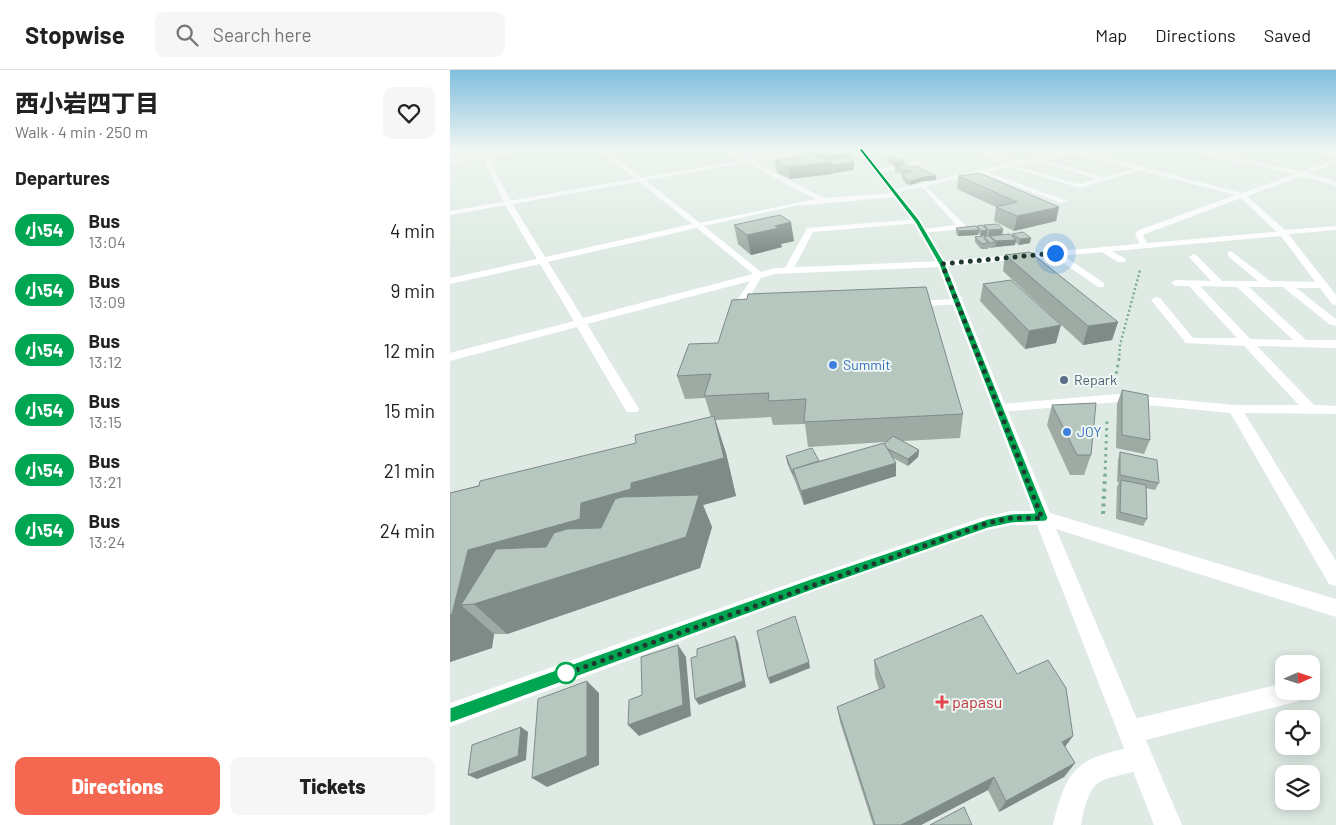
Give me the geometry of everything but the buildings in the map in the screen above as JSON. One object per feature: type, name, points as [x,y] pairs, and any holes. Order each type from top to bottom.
[{"type":"street","points":[[499,184],[578,323],[632,409]]},
{"type":"street","points":[[450,213],[617,184]]},
{"type":"street","points":[[646,184],[756,271],[758,275]]},
{"type":"street","points":[[793,184],[823,200]]},
{"type":"street","points":[[887,184],[920,226],[942,264],[1042,518],[1168,825]]},
{"type":"street","points":[[450,281],[794,204],[895,193],[931,184]]},
{"type":"street","points":[[1017,184],[1064,201]]},
{"type":"street","points":[[1070,184],[1080,186],[1085,184]]},
{"type":"street","points":[[1200,184],[1242,195],[1283,233],[1336,302]]},
{"type":"street","points":[[1144,245],[1139,234],[1142,232],[1272,184]]},
{"type":"street","points":[[789,270],[810,230],[920,226],[962,227],[924,186]]},
{"type":"street","points":[[450,357],[758,275],[789,270],[942,264],[1336,228]]},
{"type":"street","points":[[1103,249],[1121,260]]},
{"type":"street","points":[[1055,253],[1101,285]]},
{"type":"street","points":[[1231,254],[1267,284]]},
{"type":"street","points":[[1193,257],[1220,284]]},
{"type":"street","points":[[742,315],[732,315],[758,275]]},
{"type":"street","points":[[1176,283],[1323,285]]},
{"type":"street","points":[[1192,284],[1311,410]]},
{"type":"street","points":[[1240,284],[1304,344]]},
{"type":"street","points":[[1285,284],[1336,323]]},
{"type":"street","points":[[1156,300],[1190,341],[1336,344]]},
{"type":"street","points":[[898,305],[957,302]]},
{"type":"street","points":[[1000,408],[1118,398],[1236,411],[1336,410]]},
{"type":"street","points":[[1236,411],[1336,578]]},
{"type":"street","points":[[450,715],[814,584],[988,523],[1011,518],[1042,518],[1336,608]]},
{"type":"street","points":[[1130,732],[1275,697]]},
{"type":"street","points":[[1067,825],[1072,796],[1082,778],[1097,768],[1140,757]]},
{"type":"bus line","name":"小54","points":[[450,715],[988,523],[1011,518],[1042,518],[942,264],[917,221],[887,184]]},
{"type":"place","name":"Summit","points":[[833,365]]},
{"type":"place","name":"Repark","points":[[1064,380]]},
{"type":"place","name":"JOY","points":[[1067,432]]},
{"type":"place","name":"papasu","points":[[942,702]]},
{"type":"route","points":[[566,673],[559,676],[988,523],[1011,518],[1042,518],[942,264],[1055,253]]}]
